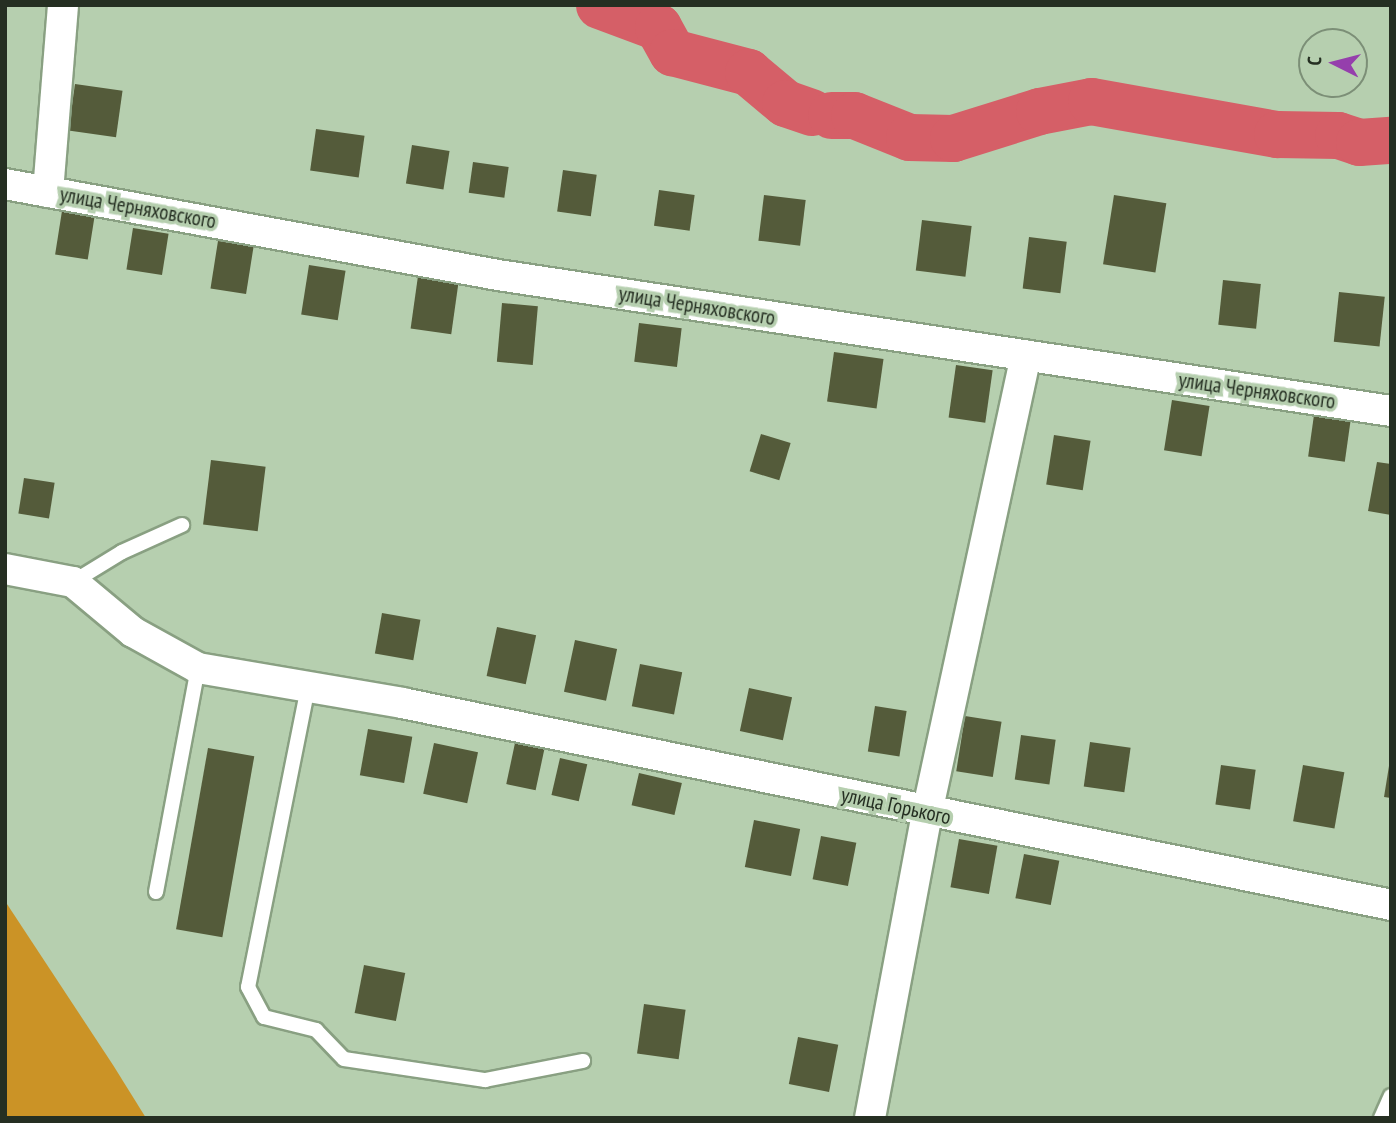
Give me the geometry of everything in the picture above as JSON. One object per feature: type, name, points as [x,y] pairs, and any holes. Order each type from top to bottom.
[{"type":"street","points":[[48,192],[63,5]]},
{"type":"street","name":"улица Черняховского","points":[[5,184],[498,275],[1391,411]]},
{"type":"street","points":[[870,1118],[927,813],[1026,356]]},
{"type":"street","points":[[5,569],[72,582]]},
{"type":"street","name":"улица Горького","points":[[72,582],[133,632],[198,668],[402,703],[927,813],[1391,905]]},
{"type":"lane","points":[[72,582],[122,552],[182,525]]},
{"type":"lane","points":[[156,892],[198,668]]},
{"type":"lane","points":[[309,687],[248,987],[264,1017],[316,1030],[344,1059],[485,1080],[583,1060]]},
{"type":"lane","points":[[1381,1118],[1391,1096]]},
{"type":"shaded area","points":[[5,901],[113,1065],[146,1118],[5,1118]]},
{"type":"building","points":[[75,84],[123,91],[116,137],[68,131]]},
{"type":"building","points":[[316,129],[365,136],[359,177],[310,171]]},
{"type":"building","points":[[412,145],[450,151],[443,189],[406,184]]},
{"type":"building","points":[[473,162],[509,167],[504,198],[469,193]]},
{"type":"building","points":[[563,170],[597,175],[591,216],[557,212]]},
{"type":"building","points":[[659,190],[695,195],[690,231],[654,226]]},
{"type":"building","points":[[764,195],[806,200],[800,246],[758,241]]},
{"type":"building","points":[[1114,195],[1166,203],[1155,272],[1103,264]]},
{"type":"building","points":[[62,211],[95,216],[88,260],[55,254]]},
{"type":"building","points":[[922,220],[972,226],[965,277],[916,271]]},
{"type":"building","points":[[133,228],[169,234],[162,275],[126,269]]},
{"type":"building","points":[[1029,237],[1067,242],[1060,293],[1023,289]]},
{"type":"building","points":[[218,241],[254,247],[246,294],[210,288]]},
{"type":"building","points":[[309,265],[346,271],[338,320],[301,314]]},
{"type":"building","points":[[418,276],[459,282],[451,334],[411,328]]},
{"type":"building","points":[[1223,280],[1261,284],[1256,329],[1218,325]]},
{"type":"building","points":[[1339,292],[1385,297],[1380,347],[1334,342]]},
{"type":"building","points":[[502,303],[538,306],[533,365],[497,362]]},
{"type":"building","points":[[639,323],[682,328],[677,367],[634,362]]},
{"type":"building","points":[[834,352],[884,359],[877,408],[827,402]]},
{"type":"building","points":[[956,365],[993,370],[985,423],[949,417]]},
{"type":"building","points":[[1172,400],[1210,406],[1202,456],[1164,450]]},
{"type":"building","points":[[1314,415],[1351,420],[1345,462],[1308,457]]},
{"type":"building","points":[[761,434],[791,443],[779,480],[750,471]]},
{"type":"building","points":[[1054,435],[1091,441],[1083,490],[1046,484]]},
{"type":"building","points":[[211,460],[266,467],[258,531],[203,525]]},
{"type":"building","points":[[1377,462],[1391,464],[1391,515],[1368,511]]},
{"type":"building","points":[[24,478],[55,483],[49,518],[18,514]]},
{"type":"building","points":[[382,613],[420,620],[413,660],[375,653]]},
{"type":"building","points":[[497,627],[536,635],[526,684],[487,676]]},
{"type":"building","points":[[575,640],[617,649],[606,701],[564,692]]},
{"type":"building","points":[[640,664],[682,672],[674,714],[632,706]]},
{"type":"building","points":[[749,688],[792,697],[783,740],[740,731]]},
{"type":"building","points":[[875,706],[907,711],[899,756],[868,751]]},
{"type":"building","points":[[965,716],[1002,722],[993,777],[956,771]]},
{"type":"building","points":[[368,729],[412,737],[404,783],[360,775]]},
{"type":"building","points":[[1021,735],[1056,740],[1049,784],[1015,780]]},
{"type":"building","points":[[1090,742],[1131,748],[1124,792],[1084,787]]},
{"type":"building","points":[[434,743],[478,752],[467,803],[423,794]]},
{"type":"building","points":[[515,743],[544,749],[536,790],[506,784]]},
{"type":"building","points":[[208,748],[254,756],[222,937],[176,929]]},
{"type":"building","points":[[560,758],[587,764],[579,801],[551,795]]},
{"type":"building","points":[[1221,765],[1256,770],[1250,809],[1215,805]]},
{"type":"building","points":[[1303,765],[1344,772],[1334,828],[1293,821]]},
{"type":"building","points":[[1391,766],[1391,798],[1384,797]]},
{"type":"building","points":[[639,773],[682,783],[674,815],[632,805]]},
{"type":"building","points":[[754,820],[800,829],[791,876],[745,867]]},
{"type":"building","points":[[821,836],[856,843],[848,886],[813,879]]},
{"type":"building","points":[[959,839],[997,846],[989,894],[950,887]]},
{"type":"building","points":[[1024,854],[1059,861],[1051,905],[1015,898]]},
{"type":"building","points":[[364,965],[405,973],[396,1021],[355,1013]]},
{"type":"building","points":[[644,1004],[686,1010],[679,1059],[637,1054]]},
{"type":"building","points":[[798,1037],[838,1045],[829,1092],[789,1084]]},
{"type":"waterway","points":[[599,5],[658,27],[672,52],[748,72],[785,103],[811,112]]},
{"type":"waterway","points":[[831,115],[854,115],[909,137],[953,138],[1039,111],[1091,101],[1277,134],[1338,135],[1359,142],[1391,140]]}]
